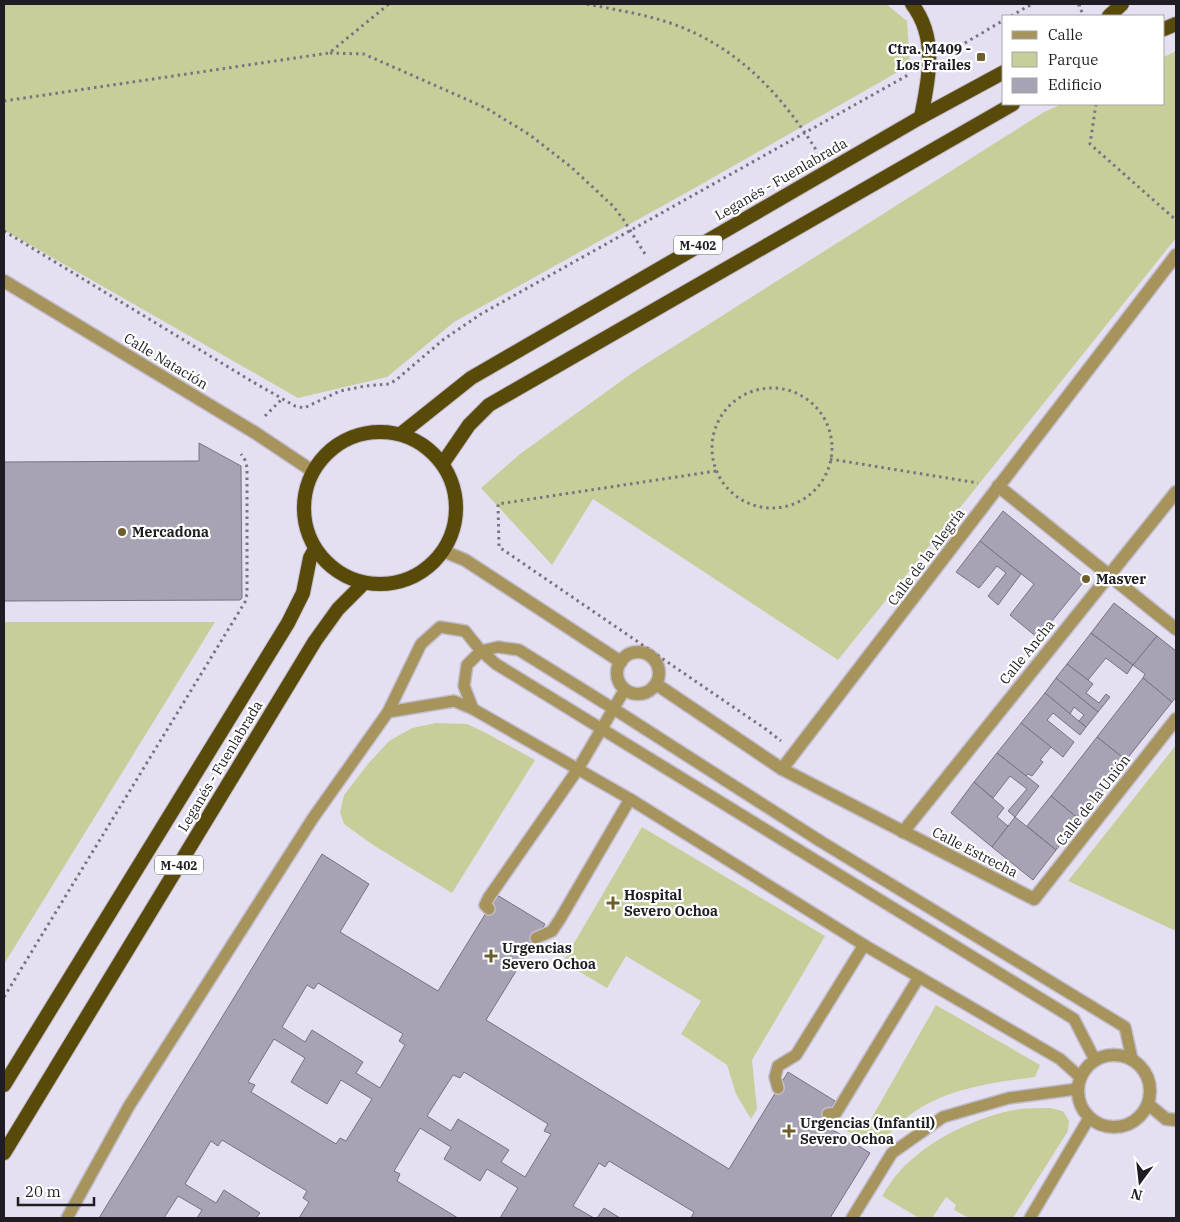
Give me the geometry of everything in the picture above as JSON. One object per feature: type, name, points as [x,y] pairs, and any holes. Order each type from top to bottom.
[{"type":"highway","points":[[912,4],[918,12],[928,35],[928,81],[921,117]]},
{"type":"highway","points":[[1110,15],[1122,4]]},
{"type":"highway","name":"Leganés - Fuenlabrada","points":[[402,433],[471,378],[921,117],[1002,73]]},
{"type":"highway","name":"M-402","points":[[443,463],[469,425],[489,405],[1011,105]]},
{"type":"highway","points":[[364,433],[402,433],[423,445],[443,463],[450,477],[456,502],[454,528],[443,551],[425,569],[402,581],[376,584],[364,583],[345,576],[331,566],[316,549],[306,527],[303,503],[311,470],[327,452],[340,443],[364,433]]},
{"type":"highway","name":"Leganés - Fuenlabrada","points":[[4,1085],[288,623],[303,593],[310,558],[316,549]]},
{"type":"highway","name":"Leganés - Fuenlabrada","points":[[4,1153],[315,641],[338,610],[364,583]]},
{"type":"street","name":"Calle de la Alegría","points":[[782,769],[1176,255]]},
{"type":"street","name":"Calle Natación","points":[[4,281],[254,432],[311,470]]},
{"type":"street","points":[[998,486],[1110,574],[1176,629]]},
{"type":"street","name":"Calle Ancha","points":[[902,832],[1176,492]]},
{"type":"street","points":[[443,551],[466,560],[621,662]]},
{"type":"street","points":[[629,654],[648,655],[657,665],[659,671],[656,684],[645,693],[632,693],[626,690],[620,684],[618,678],[617,671],[621,662],[629,654]]},
{"type":"street","points":[[656,684],[782,769],[902,832]]},
{"type":"street","name":"Calle de la Unión","points":[[1034,899],[1176,719]]},
{"type":"street","name":"Calle Estrecha","points":[[902,832],[1034,899]]},
{"type":"street","points":[[1118,1055],[1132,1059],[1145,1072],[1149,1082],[1148,1104],[1142,1114],[1133,1122],[1122,1127],[1110,1128],[1089,1118],[1082,1110],[1078,1100],[1078,1083],[1086,1067],[1095,1060],[1106,1056],[1118,1055]]},
{"type":"street","points":[[1148,1104],[1166,1119],[1176,1120]]},
{"type":"lane","points":[[67,1218],[129,1106],[314,818],[388,712],[421,644],[440,628],[465,631],[481,651],[496,664],[1074,1019],[1095,1060]]},
{"type":"lane","points":[[473,708],[464,686],[467,665],[481,651],[498,647],[519,650],[820,841],[1125,1027],[1132,1059]]},
{"type":"lane","points":[[489,909],[485,905],[498,882],[578,769],[626,690]]},
{"type":"lane","points":[[388,712],[454,701],[473,708],[630,799],[864,945],[1060,1060],[1078,1083],[1009,1098],[943,1116],[892,1154],[852,1218]]},
{"type":"lane","points":[[536,938],[552,931],[630,799]]},
{"type":"lane","points":[[778,1088],[775,1077],[778,1066],[796,1055],[864,945]]},
{"type":"lane","points":[[828,1114],[836,1113],[919,978]]},
{"type":"lane","points":[[1030,1218],[1089,1118]]},
{"type":"path","points":[[329,53],[389,4]]},
{"type":"path","points":[[587,4],[672,24],[715,44],[774,91],[805,132],[829,170]]},
{"type":"path","points":[[1013,15],[1032,4]]},
{"type":"path","points":[[4,230],[282,399],[295,406],[304,408],[340,391],[393,383],[425,353],[462,326],[630,229],[1002,21]]},
{"type":"path","points":[[4,101],[329,53],[364,54],[486,108],[530,135],[571,167],[613,206],[630,229],[655,270]]},
{"type":"path","points":[[1096,105],[1090,144],[1176,220]]},
{"type":"path","points":[[765,388],[786,390],[805,398],[820,412],[830,431],[832,448],[829,468],[818,487],[802,500],[783,507],[762,507],[744,501],[727,488],[716,471],[712,450],[715,430],[728,407],[745,394],[765,388]]},
{"type":"path","points":[[263,418],[282,399]]},
{"type":"path","points":[[4,997],[245,602],[247,594],[247,467],[241,454]]},
{"type":"path","points":[[830,459],[998,486]]},
{"type":"path","points":[[716,471],[498,504],[499,547],[767,730],[795,753]]},
{"type":"green space","points":[[4,4],[886,4],[907,21],[910,65],[454,322],[387,377],[298,398],[4,230]]},
{"type":"green space","points":[[1176,51],[1176,238],[838,660],[593,499],[552,565],[481,488],[520,454],[635,371],[1044,112],[1060,105],[1165,105],[1165,56]]},
{"type":"green space","points":[[4,622],[215,622],[4,964]]},
{"type":"green space","points":[[436,723],[467,724],[535,760],[452,893],[373,845],[344,824],[340,812],[344,795],[389,741],[412,728]]},
{"type":"green space","points":[[1176,745],[1176,931],[1068,881]]},
{"type":"green space","points":[[642,827],[825,936],[752,1060],[757,1109],[751,1119],[736,1094],[727,1065],[681,1034],[701,1001],[626,956],[607,988],[563,962]]},
{"type":"green space","points":[[936,1005],[1040,1065],[1035,1077],[970,1088],[939,1099],[910,1115],[875,1146],[843,1129],[871,1119]]},
{"type":"green space","points":[[1050,1108],[1063,1111],[1069,1121],[1068,1131],[1013,1218],[969,1218],[954,1210],[956,1205],[946,1197],[932,1218],[919,1218],[882,1196],[895,1177],[911,1160],[954,1131],[1003,1112],[1019,1109]]},
{"type":"building","name":"Mercadona","points":[[199,443],[241,466],[242,598],[240,600],[4,601],[4,462],[199,461]]},
{"type":"building","points":[[1003,511],[1086,579],[1038,638],[1010,615],[1034,584],[980,541]]},
{"type":"building","points":[[980,541],[1021,574],[998,605],[988,596],[1006,573],[997,566],[979,588],[956,572]]},
{"type":"building","points":[[1114,603],[1157,636],[1133,665],[1091,633]]},
{"type":"building","points":[[1091,633],[1133,665],[1127,674],[1106,658],[1088,680],[1067,664]]},
{"type":"building","points":[[1157,636],[1176,651],[1176,697],[1172,702],[1143,678],[1145,674],[1133,665]]},
{"type":"building","points":[[1067,664],[1093,684],[1086,693],[1099,703],[1106,694],[1110,697],[1098,712],[1056,678]]},
{"type":"building","points":[[1056,678],[1098,712],[1086,727],[1079,721],[1084,715],[1074,707],[1070,714],[1045,693]]},
{"type":"building","points":[[1143,678],[1172,702],[1126,760],[1097,737]]},
{"type":"building","points":[[1045,693],[1086,727],[1080,735],[1053,713],[1047,720],[1074,742],[1063,757],[1021,723]]},
{"type":"building","points":[[1021,723],[1051,747],[1040,760],[1043,762],[1032,776],[1028,774],[1026,776],[997,753]]},
{"type":"building","points":[[1097,737],[1126,760],[1080,820],[1051,796]]},
{"type":"building","points":[[997,753],[1039,786],[1015,817],[1008,811],[1027,789],[1010,776],[993,798],[974,782]]},
{"type":"building","points":[[974,782],[1004,808],[997,817],[1008,826],[992,847],[951,813]]},
{"type":"building","points":[[1051,796],[1080,820],[1056,850],[1027,826]]},
{"type":"building","points":[[1015,817],[1056,850],[1033,880],[992,847]]},
{"type":"building","points":[[322,854],[369,884],[340,932],[438,991],[497,895],[545,924],[486,1020],[729,1169],[788,1072],[835,1101],[822,1123],[870,1153],[830,1218],[691,1218],[694,1212],[609,1161],[605,1167],[599,1163],[573,1206],[594,1218],[500,1218],[518,1188],[487,1169],[480,1181],[444,1159],[451,1147],[420,1128],[394,1171],[400,1174],[397,1181],[458,1218],[299,1218],[309,1202],[303,1198],[307,1191],[222,1140],[218,1146],[211,1141],[185,1184],[216,1203],[224,1190],[260,1213],[256,1218],[197,1218],[202,1210],[178,1196],[164,1218],[99,1218]],"holes":[[[318,983],[403,1034],[399,1041],[405,1045],[380,1088],[356,1073],[363,1062],[312,1030],[305,1042],[282,1027],[307,985],[314,989]],[[274,1039],[305,1058],[291,1082],[327,1104],[341,1080],[372,1099],[346,1141],[340,1138],[336,1144],[251,1092],[255,1085],[248,1082]],[[464,1072],[548,1124],[544,1131],[551,1134],[525,1177],[501,1162],[509,1150],[458,1119],[451,1131],[427,1116],[453,1075],[460,1078]]]},
{"type":"building","points":[[604,1208],[620,1218],[597,1218]]},
{"type":"place","name":"Ctra. M409 - Los Frailes","points":[[981,57]]},
{"type":"place","name":"Mercadona","points":[[122,532]]},
{"type":"place","name":"Masver","points":[[1086,579]]},
{"type":"place","name":"Hospital Severo Ochoa","points":[[613,903]]},
{"type":"place","name":"Urgencias Severo Ochoa","points":[[491,956]]},
{"type":"place","name":"Urgencias (Infantil) Severo Ochoa","points":[[789,1131]]}]
